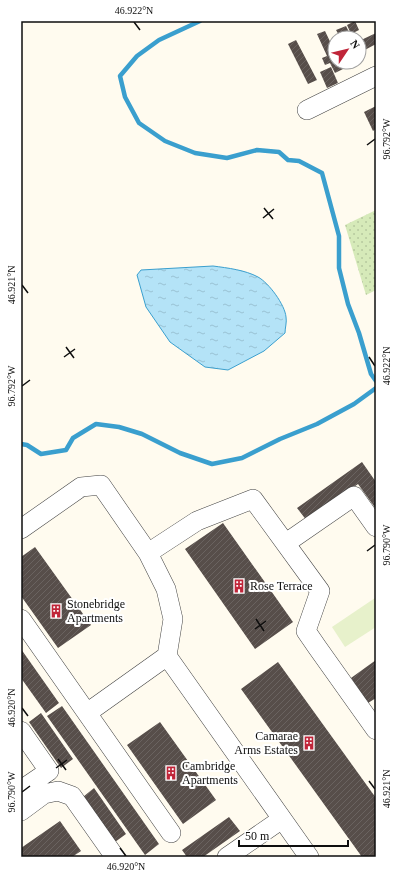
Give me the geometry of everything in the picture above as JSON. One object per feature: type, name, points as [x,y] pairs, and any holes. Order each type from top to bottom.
[{"type":"street","points":[[307,110],[376,76]]},
{"type":"street","points":[[21,529],[81,487],[100,485],[148,553],[166,589],[173,619],[168,656],[309,857]]},
{"type":"street","points":[[286,543],[354,496],[376,527]]},
{"type":"street","points":[[148,553],[197,521],[253,499],[320,591],[306,631],[376,730]]},
{"type":"street","points":[[21,619],[171,834]]},
{"type":"street","points":[[87,713],[168,656]]},
{"type":"street","points":[[21,731],[49,771],[21,790]]},
{"type":"street","points":[[21,811],[44,794],[58,791],[72,796],[115,857]]},
{"type":"street","points":[[227,857],[282,819]]},
{"type":"green space","points":[[376,210],[376,290],[366,295],[345,225]]},
{"type":"green space","points":[[375,598],[376,627],[345,647],[332,627]]},
{"type":"water","points":[[213,266],[242,271],[258,277],[267,284],[280,301],[286,317],[285,333],[264,351],[228,370],[205,367],[170,342],[146,307],[137,275],[141,270]]},
{"type":"building","points":[[355,21],[359,30],[349,30],[347,25]]},
{"type":"building","points":[[346,26],[348,30],[336,30]]},
{"type":"building","points":[[325,31],[327,35],[327,56],[317,34]]},
{"type":"building","points":[[376,33],[376,44],[367,49],[367,37]]},
{"type":"building","points":[[296,40],[317,80],[308,84],[288,44]]},
{"type":"building","points":[[327,56],[327,64],[325,65],[322,58]]},
{"type":"building","points":[[327,69],[332,70],[338,83],[327,88],[320,72]]},
{"type":"building","points":[[334,70],[341,70],[335,73]]},
{"type":"building","points":[[376,106],[376,129],[373,131],[364,112]]},
{"type":"building","points":[[362,462],[376,482],[376,509],[358,484],[307,521],[297,508]]},
{"type":"building","name":"Rose Terrace","points":[[223,523],[293,622],[255,649],[185,549]]},
{"type":"building","name":"Stonebridge Apartments","points":[[35,547],[91,625],[58,648],[21,596],[21,557]]},
{"type":"building","points":[[21,649],[59,703],[46,713],[21,678]]},
{"type":"building","points":[[376,660],[376,698],[368,703],[351,678]]},
{"type":"building","name":"Camarae Arms Estates","points":[[278,662],[376,798],[376,857],[362,857],[241,689]]},
{"type":"building","points":[[62,706],[159,844],[145,855],[47,716]]},
{"type":"building","points":[[41,713],[73,759],[61,768],[29,722]]},
{"type":"building","name":"Cambridge Apartments","points":[[160,722],[216,800],[183,824],[127,745]]},
{"type":"building","points":[[94,788],[126,834],[115,842],[83,797]]},
{"type":"building","points":[[229,817],[240,831],[203,857],[187,857],[182,850]]},
{"type":"building","points":[[60,821],[81,851],[72,857],[21,857],[21,848]]},
{"type":"waterway","points":[[200,21],[159,40],[137,56],[120,76],[125,97],[139,123],[165,141],[195,153],[227,158],[257,150],[279,152],[288,160],[299,161],[322,173],[339,236],[339,268],[348,304],[359,333],[371,374],[376,381]]},
{"type":"waterway","points":[[21,444],[27,445],[41,454],[66,450],[73,438],[96,424],[119,427],[142,434],[180,453],[212,464],[242,458],[280,439],[317,424],[354,404],[376,388]]},
{"type":"place","name":"Rose Terrace","points":[[239,586]]},
{"type":"place","name":"Stonebridge Apartments","points":[[56,611]]},
{"type":"place","name":"Camarae Arms Estates","points":[[309,743]]},
{"type":"place","name":"Cambridge Apartments","points":[[171,773]]}]
